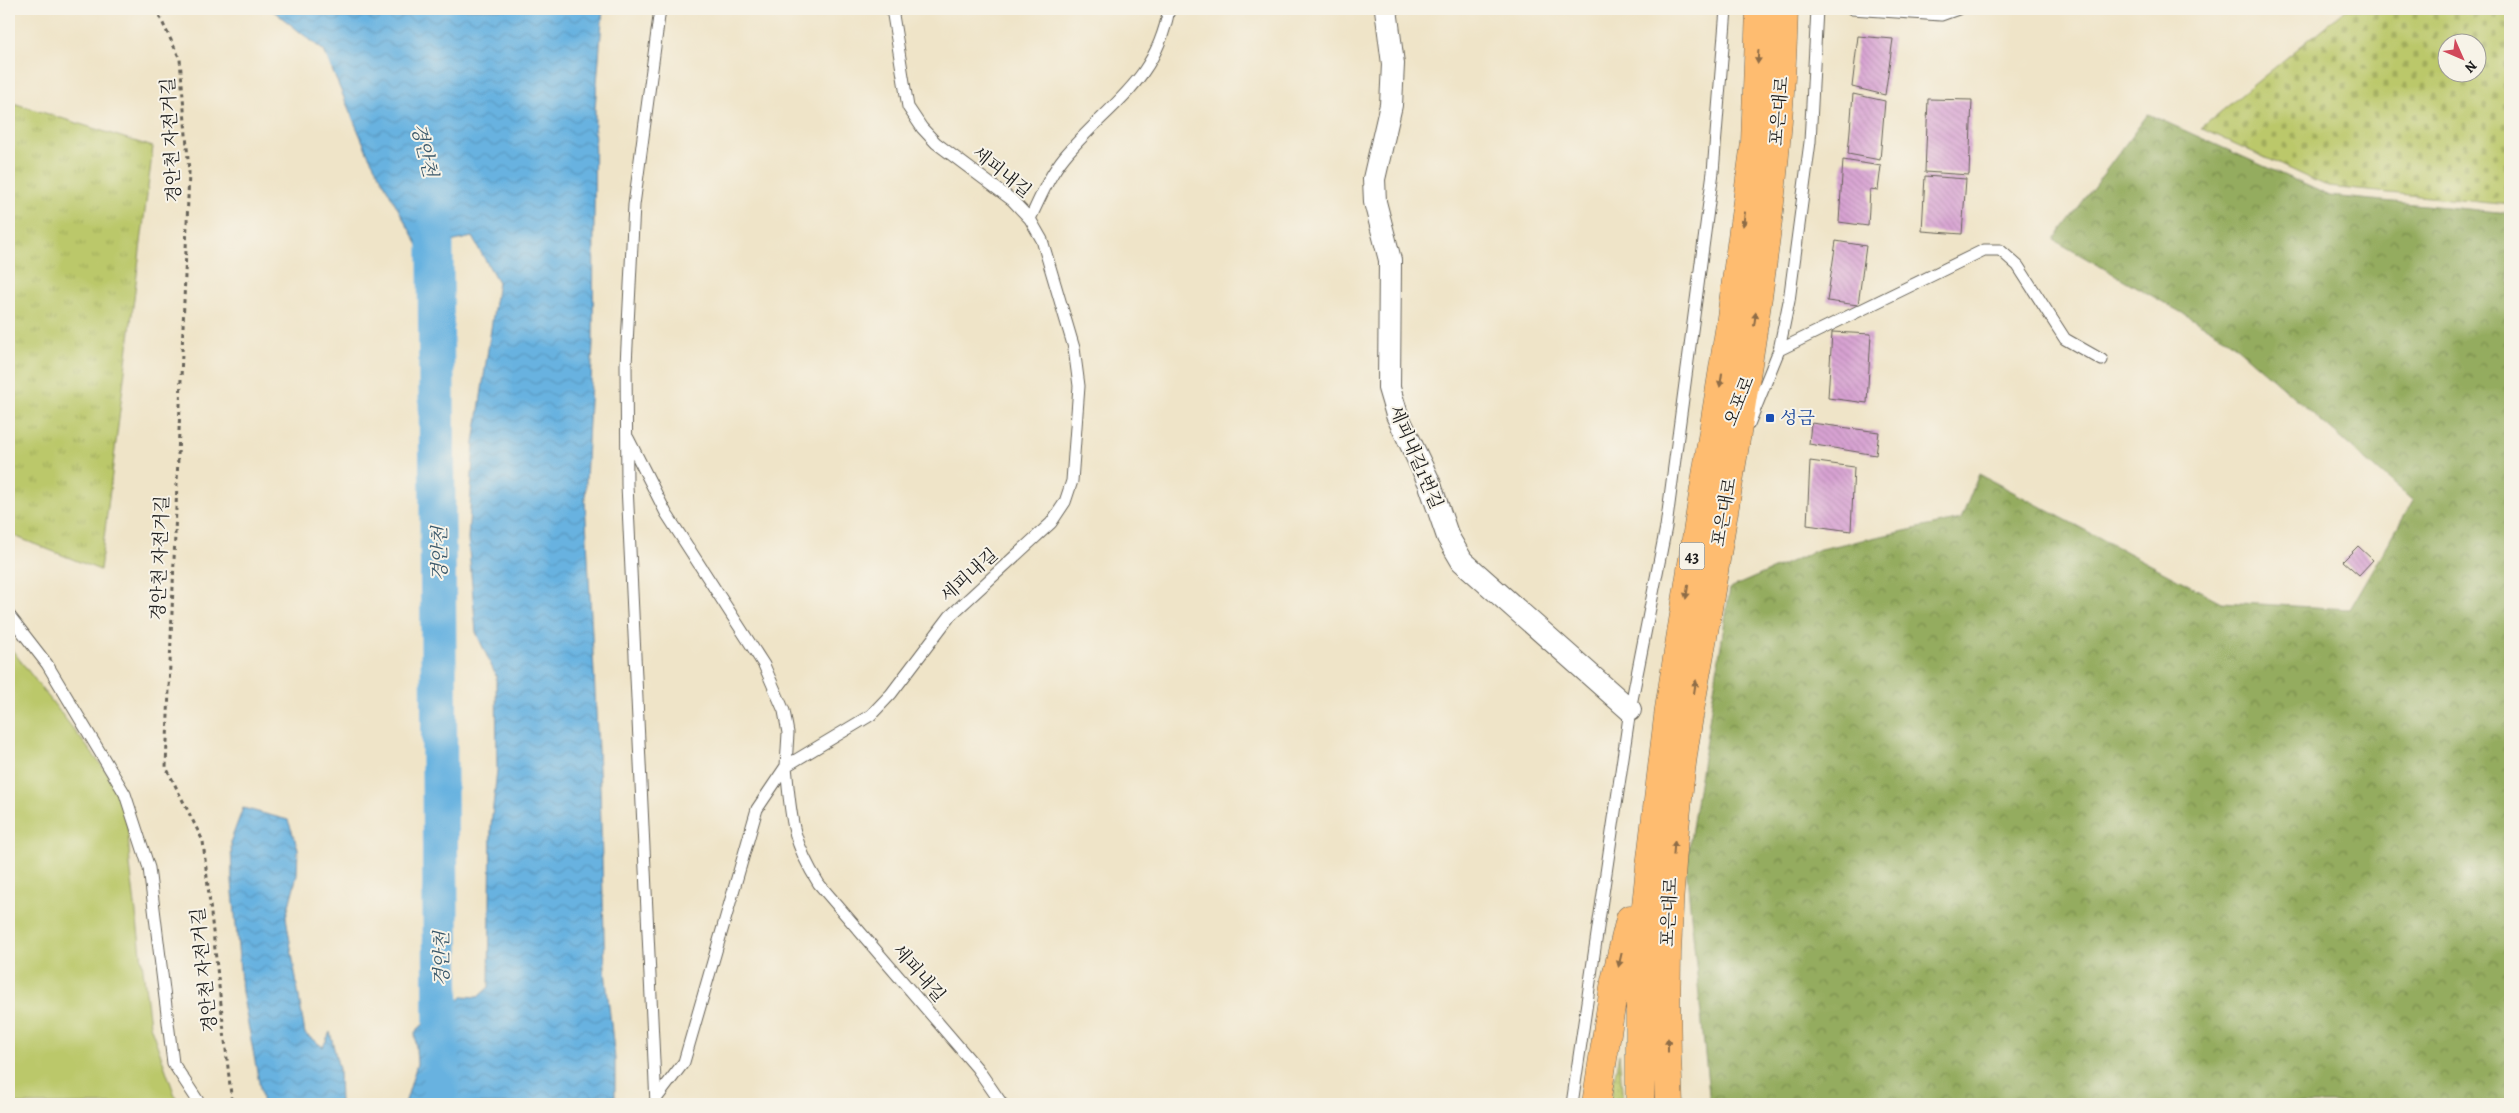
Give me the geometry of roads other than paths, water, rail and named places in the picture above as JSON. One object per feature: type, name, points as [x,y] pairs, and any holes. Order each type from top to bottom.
[{"type":"highway","name":"포은대로","points":[[1640,1104],[1640,964],[1669,709],[1730,326],[1755,143],[1760,9]]},
{"type":"highway","name":"포은대로","points":[[1669,1101],[1666,930],[1679,786],[1748,374],[1772,198],[1783,67],[1784,9]]},
{"type":"highway","points":[[1596,1104],[1616,981],[1660,793]]},
{"type":"street","name":"세피내길1번길","points":[[1386,9],[1392,72],[1391,104],[1374,179],[1375,202],[1390,260],[1389,388],[1397,415],[1429,482],[1448,537],[1462,561],[1630,710]]},
{"type":"lane","points":[[656,1102],[626,434],[626,365],[634,205],[660,9]]},
{"type":"lane","name":"세피내길","points":[[892,9],[908,107],[936,143],[998,189],[1030,219],[1042,240],[1074,348],[1079,386],[1072,481],[1065,502],[1052,524],[950,616],[891,694],[871,715],[786,766],[792,828],[803,859],[818,884],[978,1068],[1002,1104]]},
{"type":"lane","points":[[1030,219],[1044,190],[1065,157],[1133,87],[1150,65],[1160,44],[1169,9]]},
{"type":"lane","points":[[1572,1104],[1630,710],[1668,518],[1713,172],[1726,9]]},
{"type":"lane","name":"오포로","points":[[1732,466],[1779,350],[1789,300],[1810,142],[1817,9]]},
{"type":"lane","points":[[1852,9],[1942,15],[1958,9]]},
{"type":"lane","points":[[1779,350],[1984,250],[2000,250],[2018,266],[2065,339],[2102,360]]},
{"type":"lane","points":[[626,434],[666,513],[764,665],[784,711],[788,732],[786,766],[757,809],[684,1062],[656,1102]]},
{"type":"lane","points":[[9,615],[47,664],[125,794],[149,868],[173,1063],[200,1104]]},
{"type":"water","points":[[271,9],[603,9],[595,108],[593,343],[585,500],[600,788],[605,971],[615,1059],[615,1104],[405,1104],[417,1064],[415,1032],[430,1018],[455,1005],[463,996],[478,997],[489,987],[491,825],[497,770],[496,676],[476,632],[468,539],[474,443],[498,282],[472,237],[420,249],[368,154],[324,51]]},
{"type":"water","points":[[243,808],[288,820],[298,848],[297,875],[286,917],[305,1034],[323,1047],[330,1032],[339,1069],[340,1104],[263,1104],[242,992],[232,881],[231,840]]},
{"type":"waterway","name":"경안천","points":[[435,195],[442,1104]]},
{"type":"place","name":"성금","points":[[1770,418]]}]
